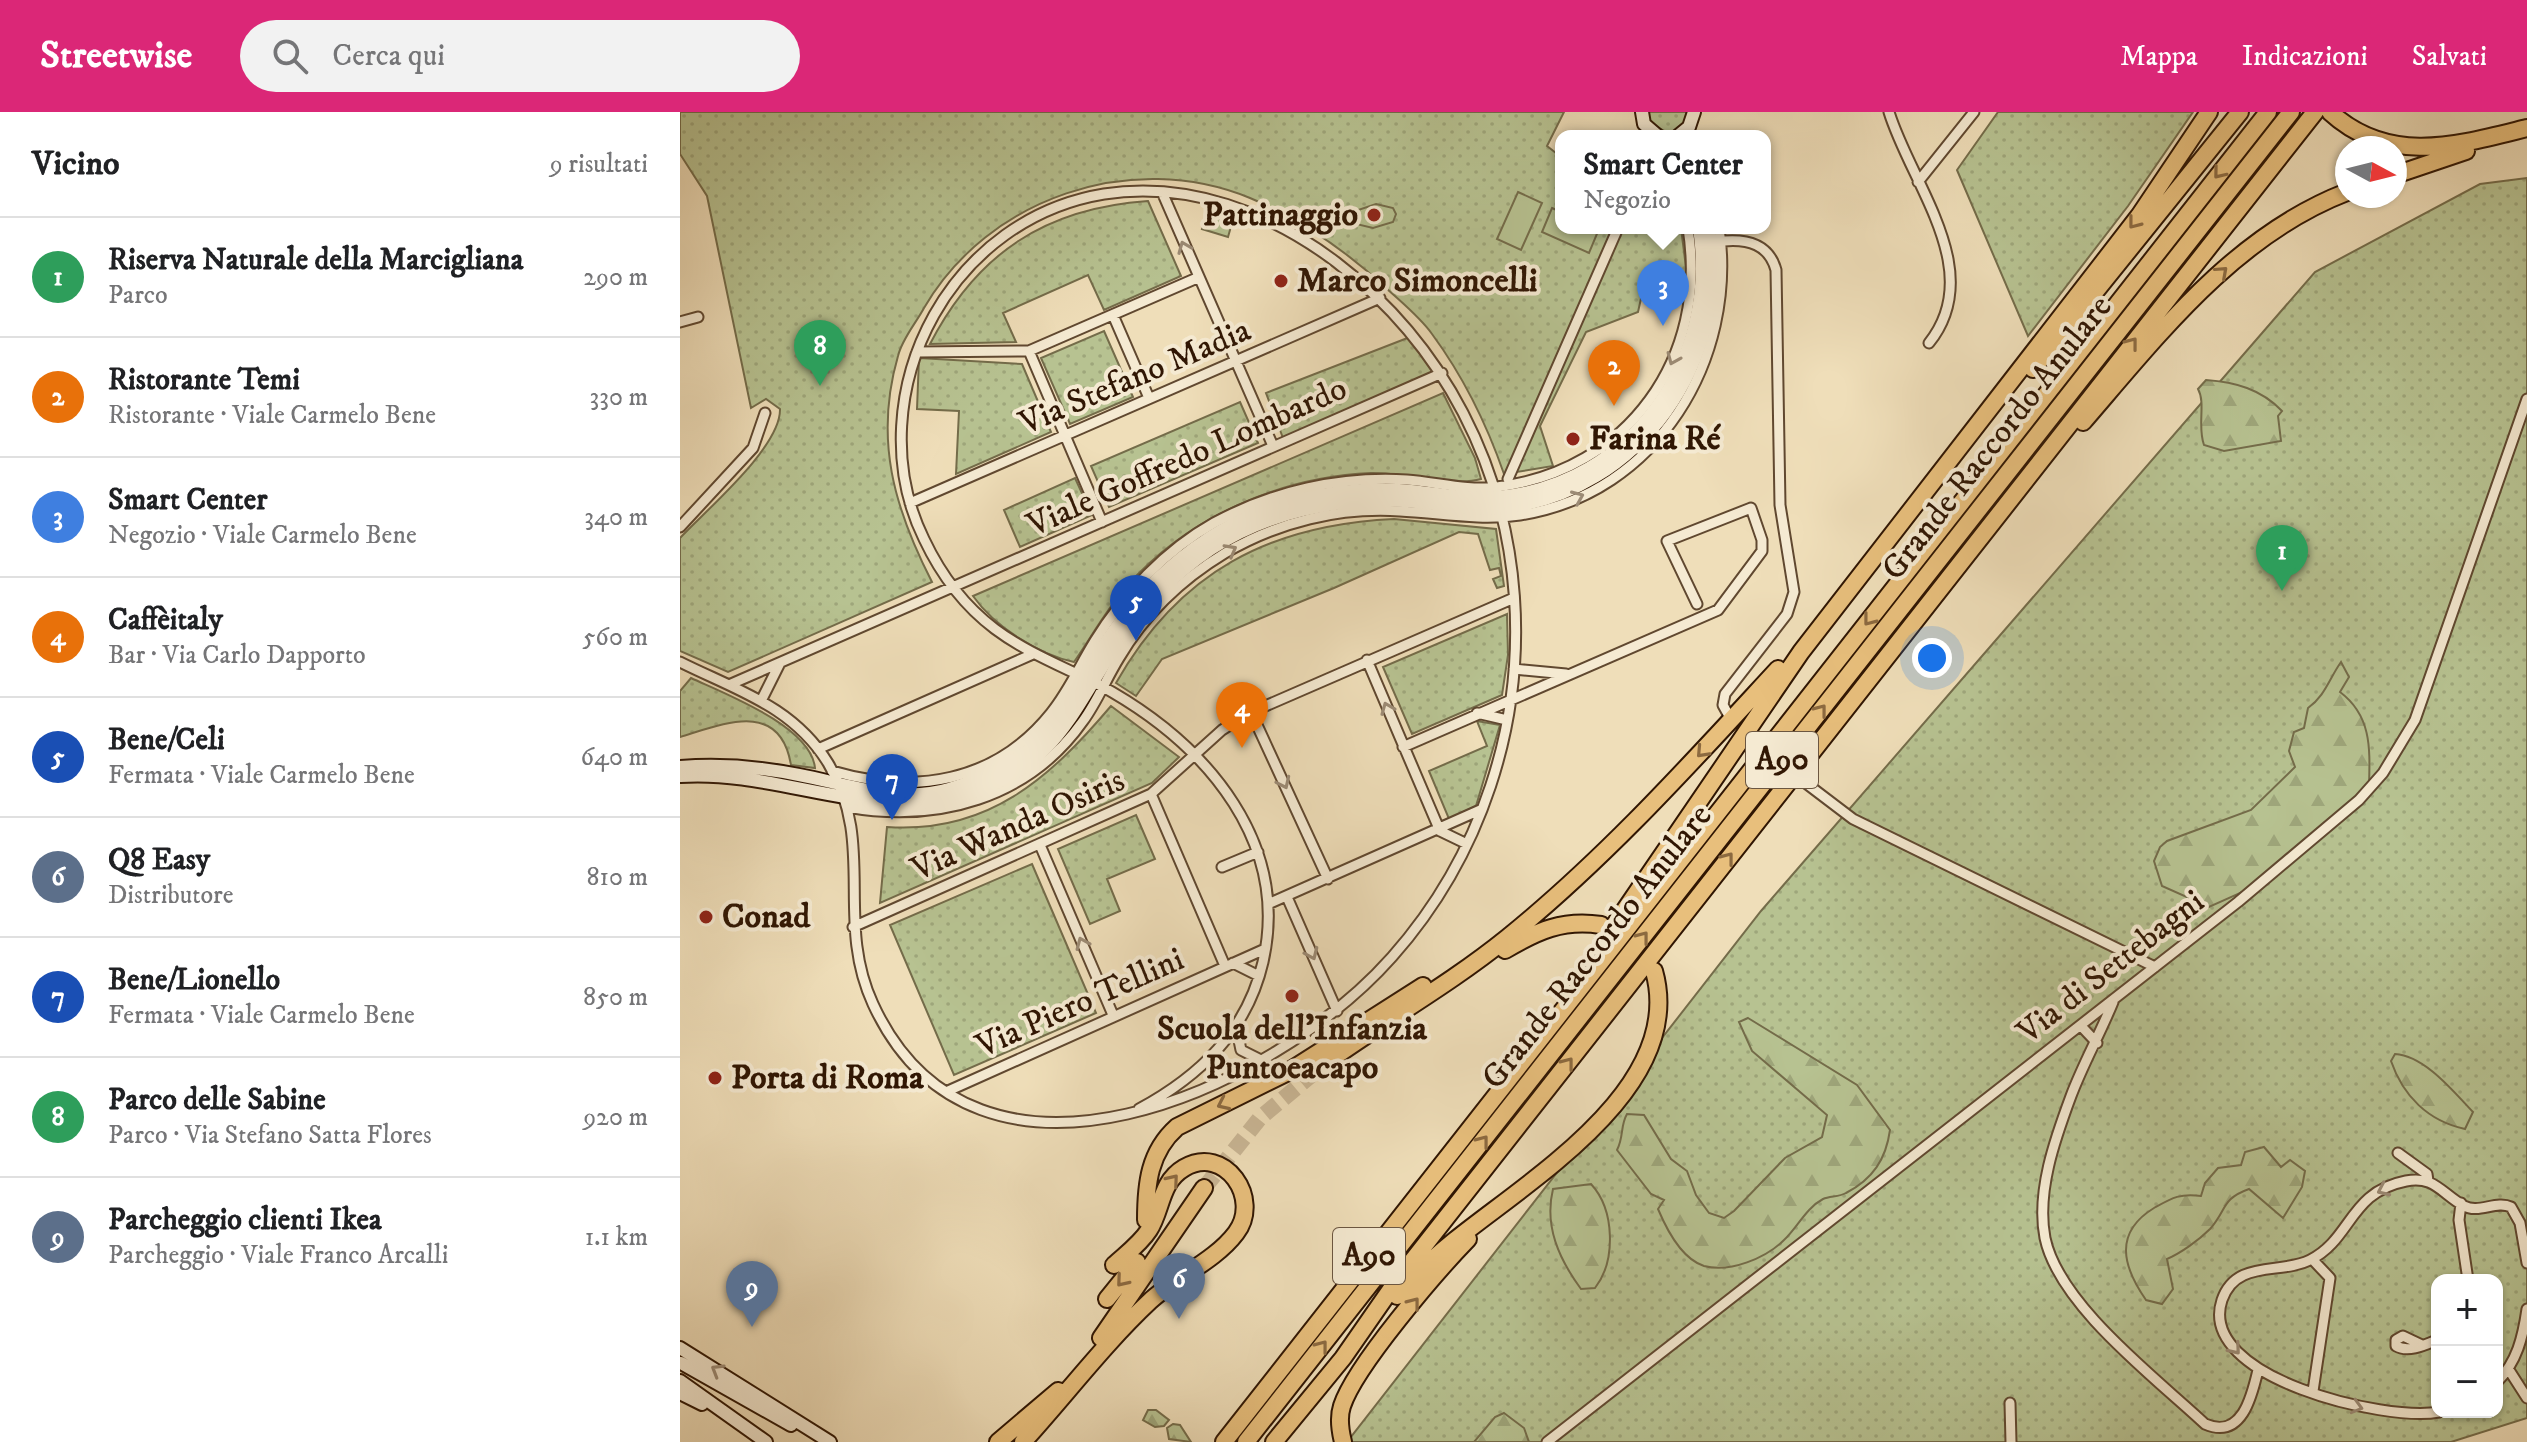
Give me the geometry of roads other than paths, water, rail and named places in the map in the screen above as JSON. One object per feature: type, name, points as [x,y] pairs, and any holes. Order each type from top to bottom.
[{"type":"highway","name":"Grande Raccordo Anulare","points":[[1831,612],[2139,216],[2209,112]]},
{"type":"highway","points":[[1949,460],[2081,313],[2240,112]]},
{"type":"highway","name":"Grande Raccordo Anulare","points":[[1224,1442],[2268,112]]},
{"type":"highway","name":"Grande Raccordo Anulare","points":[[1246,1442],[2291,112]]},
{"type":"highway","name":"Grande Raccordo Anulare","points":[[1274,1442],[1343,1358],[1383,1298],[1927,602],[2315,112]]},
{"type":"highway","points":[[2330,112],[2373,140],[2411,149],[2454,146],[2527,130]]},
{"type":"highway","points":[[2407,171],[2527,130]]},
{"type":"highway","points":[[1927,602],[2143,353],[2205,288],[2275,228],[2303,210],[2335,197]]},
{"type":"highway","points":[[1485,1110],[1523,1044],[1660,862],[1773,692],[1831,612]]},
{"type":"highway","points":[[1327,1062],[1410,1007],[1554,900],[1697,758],[1831,612]]},
{"type":"highway","points":[[1146,1220],[1153,1159],[1163,1141],[1177,1127],[1288,1072],[1473,953],[1612,842]]},
{"type":"highway","points":[[1410,1007],[1543,929],[1575,923],[1601,925]]},
{"type":"highway","points":[[1343,1358],[1426,1265],[1607,1113],[1640,1069],[1657,1017],[1654,971]]},
{"type":"highway","points":[[1020,1442],[1142,1309],[1233,1237],[1246,1212],[1245,1198],[1238,1181],[1218,1166],[1199,1163],[1185,1167],[1166,1188],[1146,1234],[1114,1265]]},
{"type":"highway","points":[[1343,1442],[1340,1422],[1343,1402],[1376,1352],[1458,1250],[1528,1182]]},
{"type":"highway","points":[[1020,1442],[1133,1296],[1204,1188]]},
{"type":"highway","points":[[1107,1299],[1137,1262]]},
{"type":"highway","points":[[998,1442],[1059,1390]]},
{"type":"street","points":[[1642,112],[1644,124],[1651,130]]},
{"type":"street","points":[[1889,112],[1945,246],[1952,280],[1946,317],[1929,343]]},
{"type":"street","points":[[1918,182],[1974,112]]},
{"type":"street","points":[[680,662],[762,699],[787,716],[818,749],[832,771],[843,796],[856,862],[853,927],[865,986],[893,1039],[920,1069],[948,1091],[994,1113],[1037,1122],[1086,1122],[1139,1109],[1190,1096],[1263,1061],[1337,1011],[1415,929],[1467,844],[1507,720],[1514,669],[1514,598],[1500,502],[1476,433],[1442,373],[1380,298],[1331,258],[1274,222],[1230,205],[1162,192],[1120,192],[1049,209],[1013,229],[973,263],[947,293],[917,352],[901,429],[903,469],[910,503],[925,542],[953,588],[990,624],[1033,654],[1090,680],[1152,719],[1195,755],[1234,800],[1258,852],[1268,904],[1265,949],[1259,976],[1236,1026],[1201,1069],[1139,1109]]},
{"type":"street","points":[[1162,192],[1273,446]]},
{"type":"street","points":[[1508,479],[1615,234]]},
{"type":"street","points":[[1608,462],[1644,409],[1674,356],[1691,301],[1693,264],[1689,234]]},
{"type":"street","points":[[1608,462],[1658,408],[1685,360],[1702,293],[1699,234]]},
{"type":"street","points":[[1152,585],[1245,530],[1320,506],[1379,500],[1500,502],[1561,492],[1657,425],[1696,361],[1712,300],[1709,234]]},
{"type":"street","points":[[680,767],[761,769],[900,813],[986,776],[1080,726],[1090,680],[1114,631],[1152,585],[1162,560],[1202,530],[1258,503],[1326,484],[1390,479],[1500,502],[1555,473],[1608,462],[1654,444],[1672,423],[1704,367],[1722,299],[1719,234]]},
{"type":"street","points":[[1724,241],[1745,240],[1757,244],[1771,257],[1776,270],[1780,505],[1794,583],[1787,614],[1725,694],[1723,705],[1728,714]]},
{"type":"street","points":[[917,352],[1029,351],[1197,278]]},
{"type":"street","name":"Via Stefano Madia","points":[[910,503],[1380,298]]},
{"type":"street","points":[[1113,315],[1149,398]]},
{"type":"street","points":[[680,322],[698,317]]},
{"type":"street","points":[[1029,351],[1102,522]]},
{"type":"street","name":"Viale Goffredo Lombardo","points":[[731,684],[1442,373]]},
{"type":"street","name":"Via di Settebagni","points":[[1547,1442],[2114,1000],[2320,835],[2359,800],[2397,753],[2421,705],[2527,399]]},
{"type":"street","points":[[680,527],[753,448],[765,413]]},
{"type":"street","points":[[680,776],[761,779],[843,796],[884,793],[994,795],[1036,750],[1090,680],[1126,646],[1161,603],[1205,566],[1263,534],[1379,500],[1390,479]]},
{"type":"street","points":[[1403,747],[1723,606],[1762,551],[1762,540],[1751,508],[1667,541],[1697,604]]},
{"type":"street","points":[[1152,585],[1161,603]]},
{"type":"street","name":"Via Wanda Osiris","points":[[853,927],[1151,794],[1227,726],[1251,712],[1514,598]]},
{"type":"street","points":[[818,749],[1033,654]]},
{"type":"street","points":[[1367,660],[1440,831],[1467,844]]},
{"type":"street","points":[[762,699],[780,663]]},
{"type":"street","points":[[1514,669],[1569,674]]},
{"type":"street","points":[[1251,712],[1328,879]]},
{"type":"street","points":[[1477,713],[1507,720]]},
{"type":"street","points":[[832,771],[945,795]]},
{"type":"street","points":[[1803,781],[1853,819],[2155,967]]},
{"type":"street","points":[[1151,794],[1229,964]]},
{"type":"street","points":[[1268,904],[1440,831],[1480,810]]},
{"type":"street","points":[[1040,845],[1113,1015]]},
{"type":"street","points":[[1222,867],[1258,852]]},
{"type":"street","points":[[1287,897],[1337,1011]]},
{"type":"street","name":"Via Piero Tellini","points":[[948,1091],[1265,949]]},
{"type":"street","name":"Via Piero Tellini","points":[[1229,964],[1259,976]]},
{"type":"street","points":[[854,989],[865,986]]},
{"type":"street","points":[[2114,1000],[2072,1093],[2047,1175],[2045,1236],[2053,1263],[2072,1295],[2105,1330],[2205,1424],[2222,1427],[2238,1421],[2249,1406],[2258,1370]]},
{"type":"street","points":[[1236,1026],[1241,1050],[1263,1061]]},
{"type":"street","points":[[2081,1026],[2097,1043]]},
{"type":"street","points":[[2398,1153],[2427,1174],[2428,1181]]},
{"type":"street","points":[[2431,1412],[2390,1414],[2357,1408],[2258,1370],[2236,1352],[2223,1332],[2220,1317],[2224,1296],[2249,1271],[2312,1259],[2328,1247],[2358,1207],[2372,1195],[2405,1181],[2428,1181],[2474,1208],[2511,1207],[2520,1223],[2527,1263]]},
{"type":"street","points":[[2461,1203],[2459,1220],[2467,1274]]},
{"type":"street","points":[[2312,1259],[2330,1278],[2313,1391]]},
{"type":"street","points":[[2503,1376],[2509,1370],[2524,1331],[2527,1309]]},
{"type":"street","points":[[2422,1345],[2431,1342]]},
{"type":"street","points":[[680,1348],[828,1442]]},
{"type":"street","points":[[681,1363],[756,1407],[828,1442]]},
{"type":"street","points":[[2509,1370],[2527,1398]]},
{"type":"street","points":[[680,1381],[766,1442]]},
{"type":"street","points":[[680,1393],[730,1418]]},
{"type":"street","points":[[2010,1403],[2011,1442]]},
{"type":"tunnel","points":[[1731,717],[1798,776]]},
{"type":"tunnel","points":[[1204,1188],[1260,1118],[1327,1062]]},
{"type":"place","name":"Pattinaggio","points":[[1374,215]]},
{"type":"place","name":"Marco Simoncelli","points":[[1281,281]]},
{"type":"place","name":"Smart Center","points":[[1663,326]]},
{"type":"place","name":"Parco delle Sabine","points":[[820,386]]},
{"type":"place","name":"Ristorante Temi","points":[[1614,406]]},
{"type":"place","name":"Farina Ré","points":[[1573,439]]},
{"type":"place","name":"Riserva Naturale della Marcigliana","points":[[2282,591]]},
{"type":"place","name":"Bene/Celi","points":[[1136,641]]},
{"type":"place","name":"Caffèitaly","points":[[1242,748]]},
{"type":"place","name":"Bene/Lionello","points":[[892,820]]},
{"type":"place","name":"Conad","points":[[706,917]]},
{"type":"place","name":"Scuola dell’Infanzia Puntoeacapo","points":[[1292,996]]},
{"type":"place","name":"Porta di Roma","points":[[715,1078]]},
{"type":"place","name":"Q8 Easy","points":[[1179,1319]]},
{"type":"place","name":"Parcheggio clienti Ikea","points":[[752,1327]]}]
